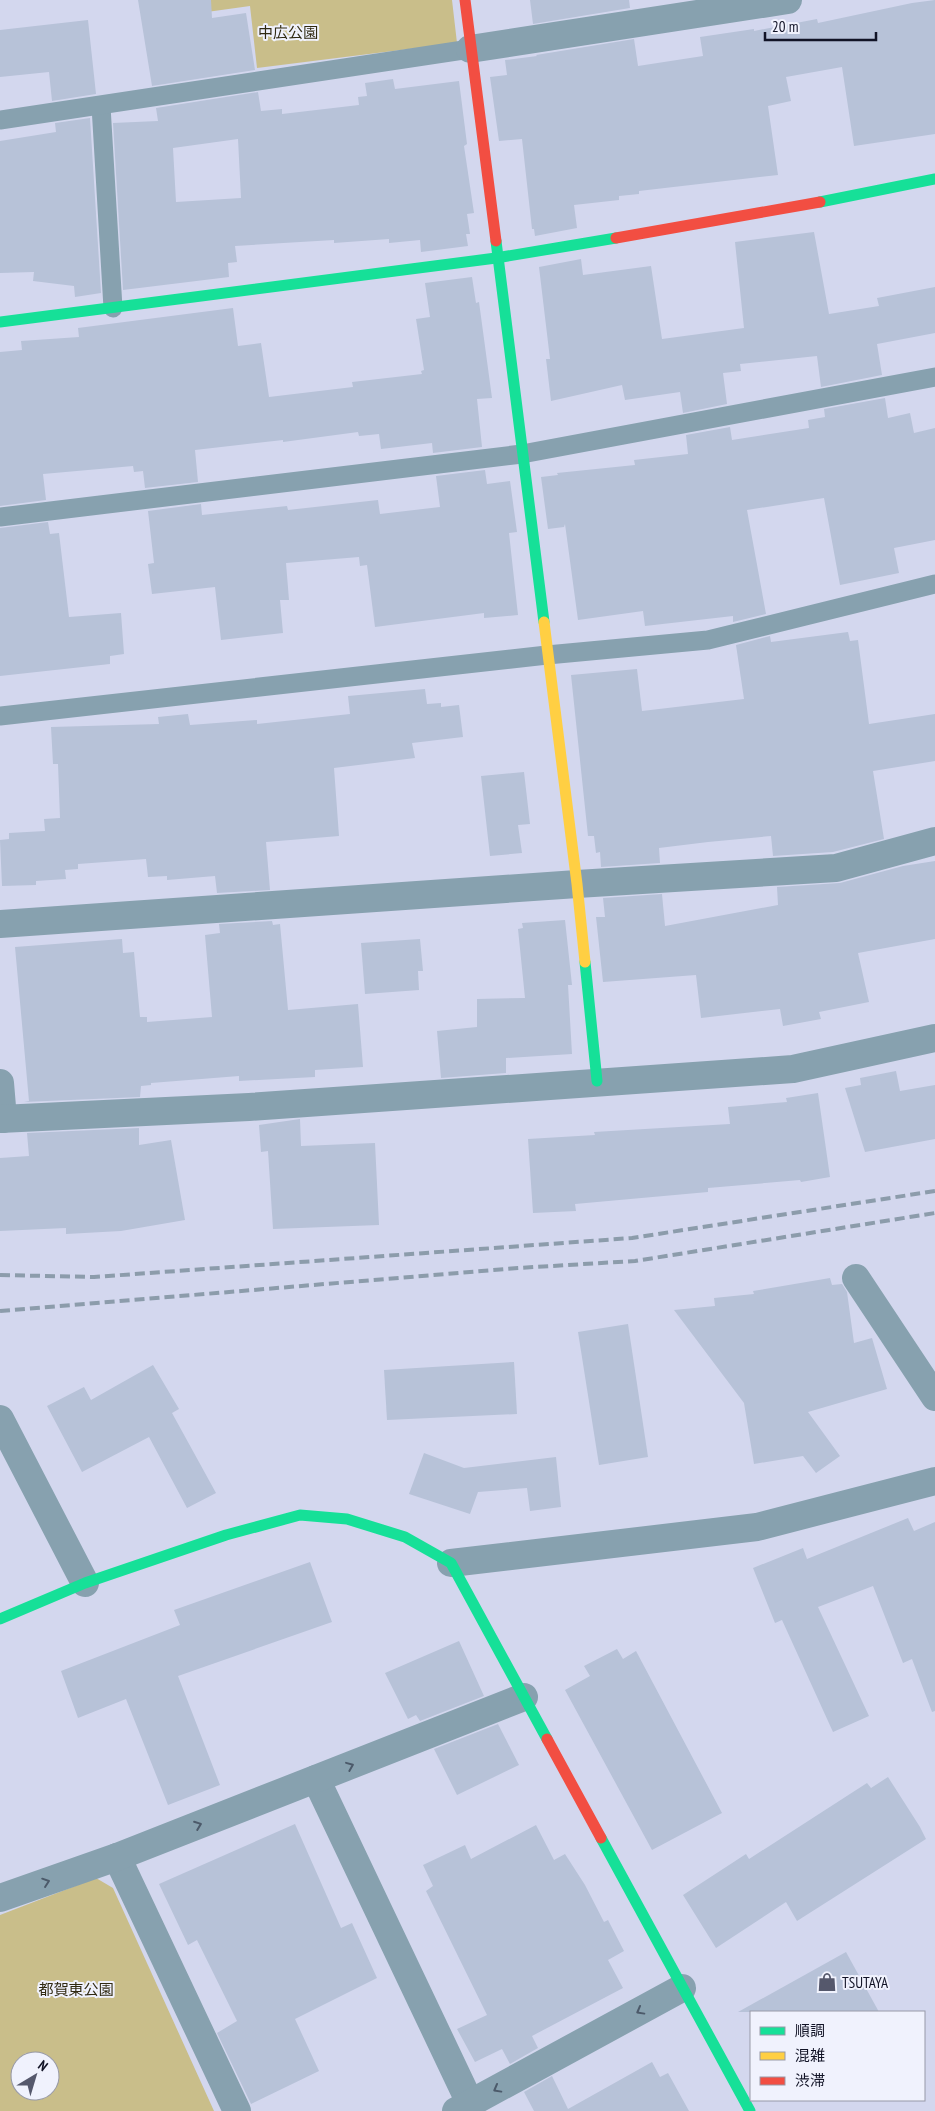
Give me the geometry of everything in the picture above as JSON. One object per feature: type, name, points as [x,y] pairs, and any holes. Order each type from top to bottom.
[{"type":"street","points":[[465,0],[496,258],[577,884],[597,1081]]},
{"type":"street","points":[[470,49],[658,10],[788,0]]},
{"type":"street","points":[[0,322],[496,258],[790,208],[935,179]]},
{"type":"street","points":[[0,924],[836,868],[935,841]]},
{"type":"street","points":[[0,1083],[1,1119],[258,1106],[597,1081],[793,1069],[935,1038]]},
{"type":"street","points":[[856,1278],[935,1397]]},
{"type":"street","points":[[0,1419],[85,1583]]},
{"type":"street","points":[[451,1563],[757,1527],[935,1481]]},
{"type":"street","points":[[0,1618],[85,1583],[226,1535],[300,1515],[347,1519],[405,1537],[451,1563],[750,2111]]},
{"type":"street","points":[[0,1898],[117,1857],[524,1697]]},
{"type":"street","points":[[316,1779],[463,2107],[682,1988]]},
{"type":"street","points":[[117,1857],[237,2111]]},
{"type":"lane","points":[[0,120],[470,49]]},
{"type":"lane","points":[[101,106],[113,308]]},
{"type":"lane","points":[[0,518],[522,454],[935,377]]},
{"type":"lane","points":[[0,716],[547,655],[708,640],[935,584]]},
{"type":"green space","name":"中広公園","points":[[175,0],[452,0],[457,43],[257,68],[250,6],[178,16]]},
{"type":"green space","name":"都賀東公園","points":[[96,1878],[113,1888],[214,2111],[0,2111],[0,1915]]},
{"type":"building","points":[[138,0],[211,0],[212,18],[246,13],[255,70],[152,86]]},
{"type":"building","points":[[530,0],[629,0],[630,8],[533,24]]},
{"type":"building","points":[[935,0],[935,134],[854,146],[842,67],[786,77],[791,101],[768,106],[778,175],[639,191],[639,194],[619,196],[619,200],[574,205],[577,228],[535,236],[534,229],[532,229],[522,139],[499,141],[490,77],[507,75],[505,60],[634,39],[638,66],[703,56],[700,37],[754,29],[754,31],[817,19],[818,23]]},
{"type":"building","points":[[88,20],[96,94],[52,101],[49,72],[0,77],[0,30]]},
{"type":"building","points":[[393,79],[395,89],[459,81],[467,144],[464,146],[474,213],[467,214],[470,234],[466,234],[468,246],[421,252],[420,240],[389,243],[389,239],[235,246],[237,262],[228,263],[229,277],[123,290],[113,123],[158,121],[156,108],[258,92],[261,111],[282,109],[282,114],[359,105],[358,97],[367,96],[365,83]],"holes":[[[238,139],[241,198],[176,202],[173,148]]]},
{"type":"building","points":[[90,118],[101,293],[75,297],[74,286],[33,281],[34,272],[0,273],[0,141],[56,132],[55,123]]},
{"type":"building","points":[[814,232],[829,314],[879,306],[877,298],[935,287],[935,333],[877,344],[882,375],[821,387],[817,356],[740,364],[741,371],[723,373],[727,404],[683,413],[680,392],[625,400],[622,385],[551,401],[546,359],[550,359],[539,267],[581,259],[583,275],[651,266],[662,339],[744,328],[735,242]]},
{"type":"building","points":[[472,277],[476,303],[479,302],[492,398],[477,399],[482,447],[433,453],[432,443],[381,449],[379,434],[359,436],[358,432],[283,442],[283,440],[195,450],[198,482],[145,488],[143,471],[134,472],[133,466],[43,474],[46,500],[0,506],[0,352],[22,350],[21,341],[79,337],[78,328],[233,308],[238,346],[261,343],[269,397],[353,387],[352,382],[422,374],[421,371],[424,370],[416,319],[430,317],[425,283]]},
{"type":"building","points":[[885,398],[888,418],[910,413],[914,433],[935,428],[935,540],[894,548],[899,573],[840,585],[824,498],[747,510],[766,614],[733,622],[733,616],[645,626],[643,611],[578,620],[565,524],[564,527],[548,529],[541,477],[558,475],[557,473],[635,465],[634,460],[688,454],[686,435],[730,427],[732,440],[809,428],[808,420],[825,417],[824,409]]},
{"type":"building","points":[[485,470],[487,484],[510,481],[517,532],[509,533],[518,615],[484,618],[484,613],[375,627],[367,565],[360,566],[359,557],[286,563],[289,600],[280,600],[283,633],[221,640],[215,587],[152,594],[148,564],[154,563],[148,511],[201,504],[202,515],[287,506],[288,510],[378,500],[380,514],[440,507],[436,476]]},
{"type":"building","points":[[48,522],[50,534],[59,533],[69,617],[121,613],[124,654],[110,656],[110,664],[0,676],[0,528]]},
{"type":"building","points":[[848,632],[850,641],[858,640],[869,724],[935,714],[935,761],[873,771],[884,839],[833,852],[773,856],[771,836],[708,842],[659,848],[660,863],[601,867],[600,852],[596,853],[594,836],[588,836],[571,675],[637,669],[642,711],[744,699],[736,645],[770,636],[771,642]]},
{"type":"building","points":[[425,689],[427,704],[441,703],[441,707],[459,705],[463,737],[412,743],[415,758],[334,768],[339,836],[266,842],[270,890],[217,893],[215,876],[167,880],[167,876],[148,877],[146,859],[78,864],[78,869],[65,870],[66,879],[36,881],[36,885],[2,886],[0,840],[9,839],[9,833],[45,831],[44,819],[60,818],[58,764],[53,764],[51,727],[159,724],[158,717],[188,714],[190,725],[257,720],[257,724],[350,714],[348,696]]},
{"type":"building","points":[[524,772],[530,824],[518,825],[522,853],[490,856],[481,776]]},
{"type":"building","points":[[935,861],[935,939],[858,953],[869,1002],[819,1012],[821,1019],[783,1026],[780,1009],[701,1018],[696,975],[603,982],[596,917],[605,917],[603,898],[662,894],[665,926],[778,905],[777,887],[840,883],[903,866]]},
{"type":"building","points":[[565,920],[572,985],[568,985],[572,1054],[506,1058],[506,1073],[441,1078],[437,1031],[477,1027],[477,999],[525,998],[518,929],[523,928],[522,923]]},
{"type":"building","points":[[272,921],[273,925],[280,924],[288,1010],[358,1004],[363,1067],[315,1070],[315,1077],[239,1081],[239,1076],[151,1083],[151,1085],[141,1086],[140,1097],[24,1102],[29,1101],[15,947],[122,939],[123,953],[134,952],[140,1017],[147,1017],[147,1022],[212,1017],[205,935],[220,933],[219,924]]},
{"type":"building","points":[[420,939],[423,971],[418,971],[419,990],[365,994],[361,943]]},
{"type":"building","points":[[896,1071],[900,1091],[935,1085],[935,1139],[865,1152],[845,1088],[861,1085],[860,1078]]},
{"type":"building","points":[[818,1093],[830,1177],[801,1182],[800,1180],[708,1188],[708,1192],[575,1204],[576,1211],[533,1213],[528,1139],[595,1135],[594,1132],[730,1124],[728,1107],[787,1102],[786,1098]]},
{"type":"building","points":[[300,1119],[301,1146],[375,1143],[379,1225],[273,1229],[268,1151],[261,1152],[259,1125]]},
{"type":"building","points":[[139,1128],[139,1145],[171,1140],[185,1220],[121,1231],[66,1234],[66,1228],[0,1231],[0,1158],[29,1156],[27,1133]]},
{"type":"building","points":[[830,1278],[832,1285],[842,1284],[847,1292],[854,1343],[872,1338],[887,1389],[808,1412],[840,1456],[816,1473],[803,1456],[754,1464],[744,1403],[674,1310],[715,1306],[714,1298],[754,1294],[753,1291]]},
{"type":"building","points":[[628,1324],[648,1457],[599,1465],[578,1332]]},
{"type":"building","points":[[514,1362],[517,1414],[387,1420],[384,1370]]},
{"type":"building","points":[[153,1365],[179,1409],[172,1413],[216,1493],[187,1508],[149,1437],[82,1472],[47,1406],[84,1387],[91,1400]]},
{"type":"building","points":[[424,1453],[464,1468],[556,1457],[561,1507],[530,1511],[527,1488],[478,1492],[470,1514],[409,1494]]},
{"type":"building","points":[[908,1518],[914,1531],[935,1522],[935,1711],[932,1712],[912,1659],[903,1663],[873,1586],[818,1607],[869,1716],[833,1732],[782,1620],[775,1623],[753,1568],[803,1548],[807,1559]]},
{"type":"building","points":[[310,1562],[332,1622],[178,1676],[220,1785],[168,1805],[126,1699],[78,1718],[61,1671],[180,1625],[174,1610]]},
{"type":"building","points":[[459,1641],[484,1696],[420,1721],[416,1715],[408,1719],[385,1673]]},
{"type":"building","points":[[617,1649],[623,1659],[636,1651],[722,1813],[652,1850],[565,1690],[590,1676],[584,1666]]},
{"type":"building","points":[[498,1724],[519,1765],[457,1795],[434,1749]]},
{"type":"building","points":[[888,1777],[926,1839],[797,1921],[786,1902],[716,1948],[683,1895],[746,1854],[749,1859],[867,1783],[871,1788]]},
{"type":"building","points":[[295,1824],[341,1928],[352,1923],[377,1978],[295,2019],[319,2071],[251,2104],[217,2033],[237,2021],[197,1940],[188,1945],[159,1884]]},
{"type":"building","points":[[536,1825],[554,1860],[565,1854],[585,1885],[604,1922],[608,1920],[624,1951],[608,1960],[623,1988],[532,2036],[538,2048],[510,2064],[502,2049],[475,2062],[457,2029],[487,2015],[426,1891],[433,1886],[423,1865],[465,1845],[471,1859]]},
{"type":"building","name":"TSUTAYA","points":[[846,1952],[878,2011],[750,2011],[738,2012]]},
{"type":"building","points":[[652,2062],[660,2077],[668,2073],[689,2111],[534,2111],[524,2092],[552,2076],[568,2109]]},
{"type":"railway","points":[[0,1275],[94,1277],[632,1238],[935,1191]]},
{"type":"railway","points":[[0,1311],[518,1268],[635,1261],[935,1213]]},
{"type":"traffic: fast","points":[[820,202],[935,179]]},
{"type":"traffic: fast","points":[[0,322],[496,258],[616,238]]},
{"type":"traffic: fast","points":[[496,241],[544,622]]},
{"type":"traffic: fast","points":[[585,962],[597,1081]]},
{"type":"traffic: fast","points":[[0,1619],[85,1583],[226,1535],[300,1515],[347,1519],[405,1537],[451,1563],[547,1739]]},
{"type":"traffic: fast","points":[[601,1838],[750,2111]]},
{"type":"traffic: slow","points":[[544,622],[585,962]]},
{"type":"traffic: jam","points":[[465,0],[496,241]]},
{"type":"traffic: jam","points":[[616,238],[820,202]]},
{"type":"traffic: jam","points":[[547,1739],[601,1838]]},
{"type":"place","name":"TSUTAYA","points":[[827,1982]]}]
